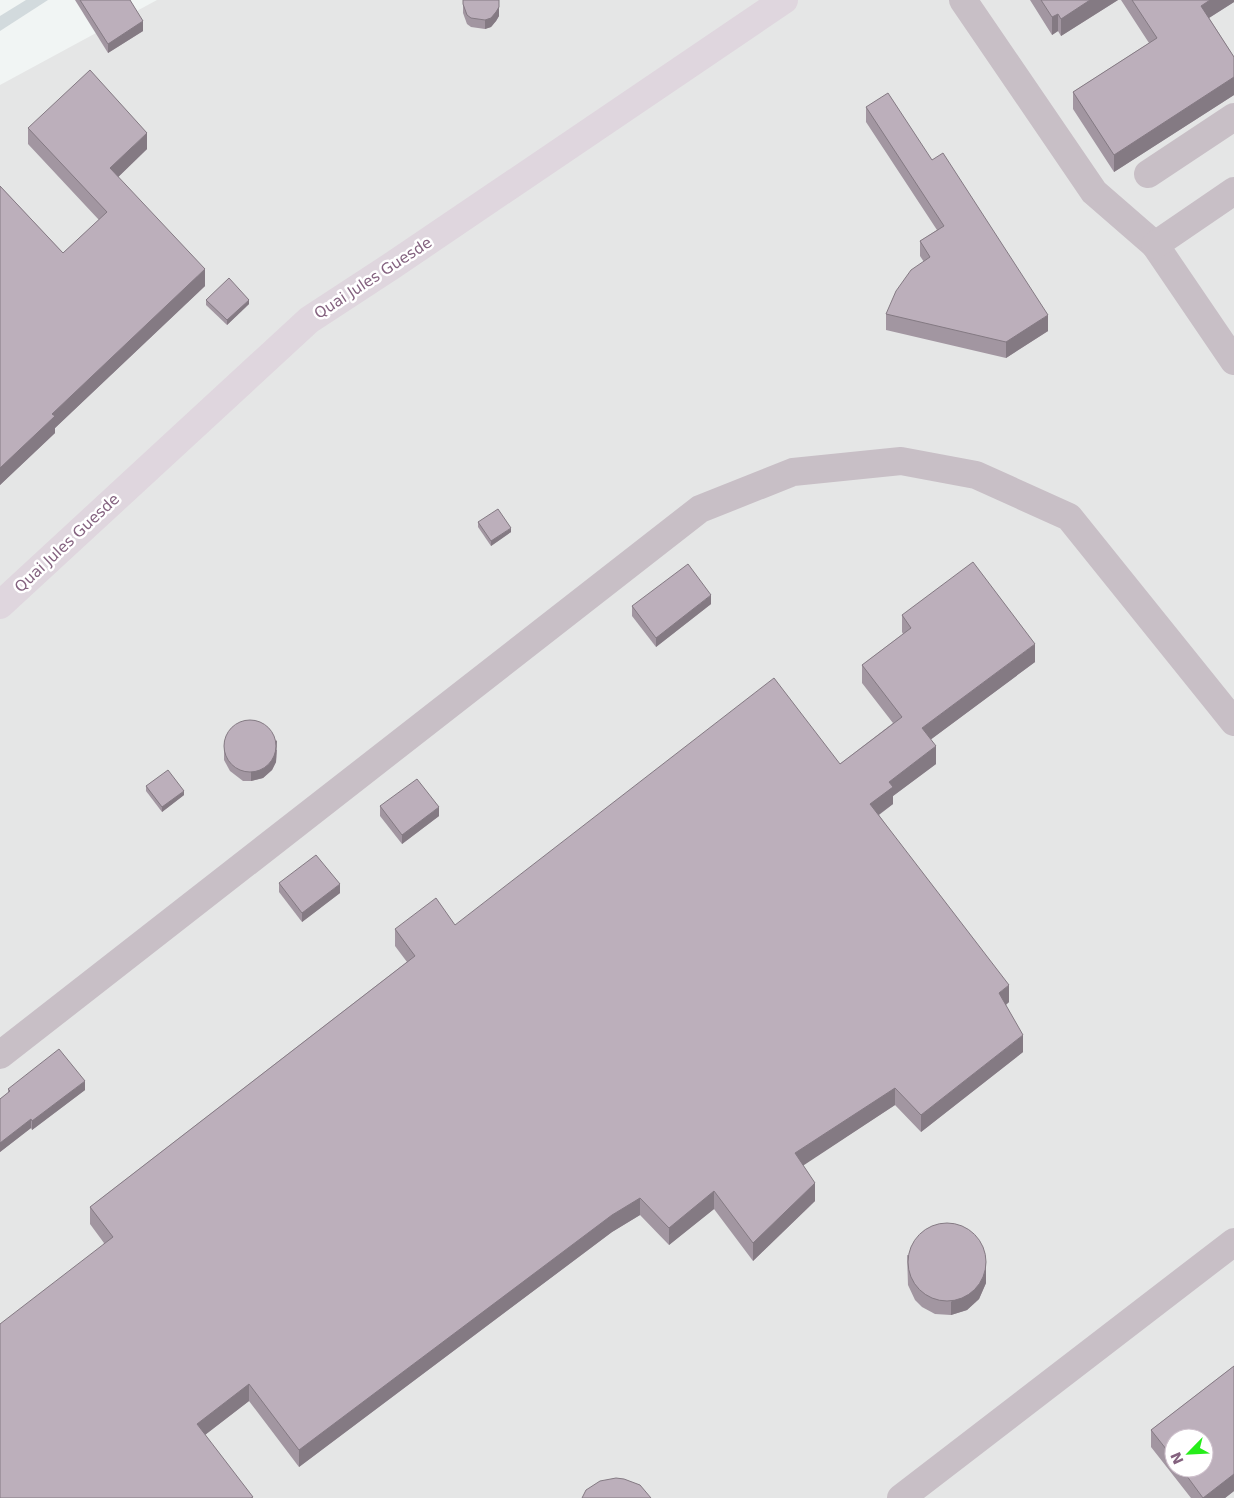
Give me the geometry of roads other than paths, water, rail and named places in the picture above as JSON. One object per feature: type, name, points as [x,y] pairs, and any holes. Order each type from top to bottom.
[{"type":"main road","name":"Quai Jules Guesde","points":[[0,604],[308,320],[393,265],[784,0]]},
{"type":"lane","points":[[964,0],[1094,192],[1156,245],[1234,362]]},
{"type":"lane","points":[[1148,174],[1234,117]]},
{"type":"lane","points":[[1156,245],[1234,191]]},
{"type":"lane","points":[[0,1054],[700,509],[793,472],[901,461],[976,475],[1069,518],[1234,722]]},
{"type":"lane","points":[[901,1498],[1234,1242]]}]
